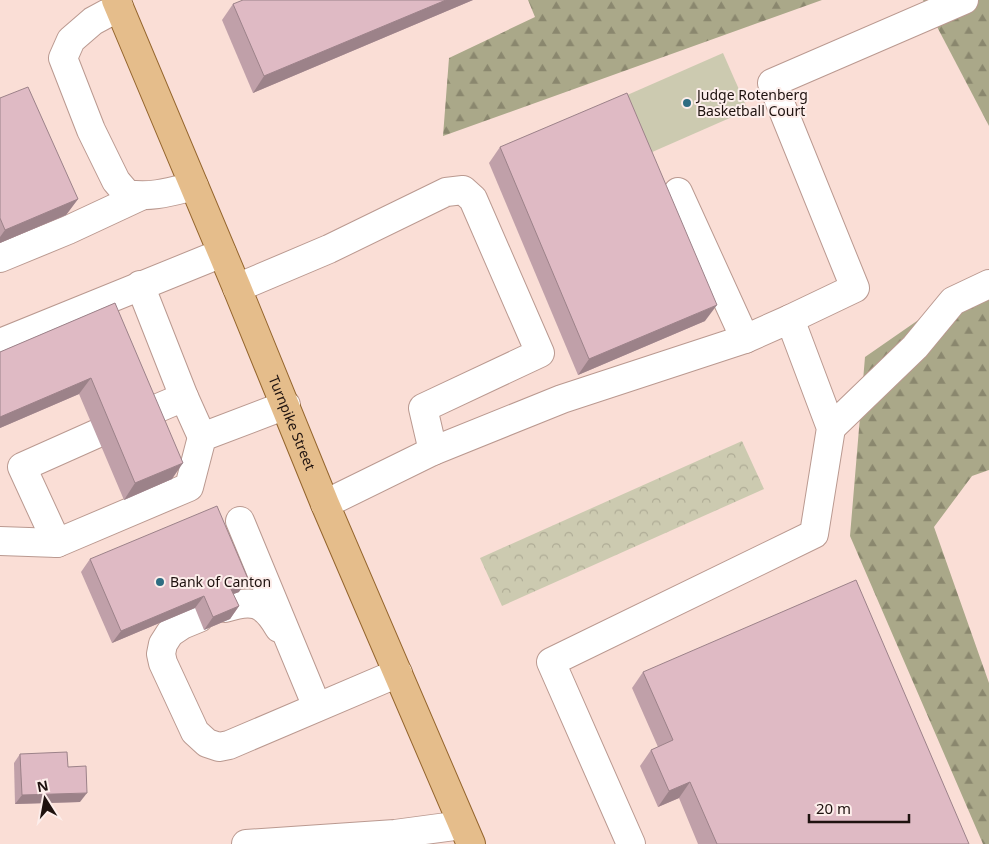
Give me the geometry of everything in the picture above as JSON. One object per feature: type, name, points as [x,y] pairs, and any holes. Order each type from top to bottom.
[{"type":"main road","name":"Turnpike Street","points":[[117,4],[286,405],[325,504],[467,834]]},
{"type":"street","points":[[325,504],[433,451],[562,399],[745,339],[856,288],[772,83],[964,0]]},
{"type":"street","points":[[117,4],[71,40],[63,58],[91,130],[116,181],[127,194],[141,196],[163,194],[194,186]]},
{"type":"street","points":[[237,288],[329,249],[446,192],[463,190],[473,199],[540,353],[423,408],[433,451]]},
{"type":"street","points":[[678,192],[745,339]]},
{"type":"street","points":[[0,258],[68,230],[141,196]]},
{"type":"street","points":[[0,343],[222,253]]},
{"type":"street","points":[[831,428],[915,348],[953,301],[989,284]]},
{"type":"street","points":[[0,541],[57,543],[189,487],[202,437],[140,286]]},
{"type":"street","points":[[631,844],[551,662],[814,534],[831,428],[790,319]]},
{"type":"street","points":[[144,414],[184,397]]},
{"type":"street","points":[[202,437],[286,405]]},
{"type":"street","points":[[57,543],[22,467],[96,434]]},
{"type":"street","points":[[240,521],[317,707]]},
{"type":"street","points":[[225,608],[246,603],[262,607],[272,616],[295,655]]},
{"type":"street","points":[[199,618],[182,625],[170,633],[163,644],[161,654],[168,675],[195,732],[207,742],[219,747],[229,745],[398,672]]},
{"type":"street","points":[[246,844],[396,834],[467,834]]},
{"type":"green space","points":[[528,0],[822,0],[443,136],[449,58],[535,17]]},
{"type":"green space","points":[[923,0],[989,0],[989,126]]},
{"type":"green space","name":"Judge Rotenberg Basketball Court","points":[[723,53],[748,110],[650,153],[625,96]]},
{"type":"green space","points":[[989,271],[989,470],[972,476],[934,527],[989,683],[989,844],[983,844],[850,536],[865,357]]},
{"type":"green space","points":[[742,441],[764,489],[502,606],[480,558]]},
{"type":"building","points":[[243,0],[446,0],[264,76],[233,4]]},
{"type":"building","points":[[28,87],[78,199],[5,230],[0,218],[0,98]]},
{"type":"building","points":[[627,93],[717,305],[589,359],[500,147]]},
{"type":"building","points":[[115,303],[183,463],[135,483],[91,378],[0,417],[0,352]]},
{"type":"building","name":"Bank of Canton","points":[[217,506],[248,579],[230,587],[239,606],[213,617],[204,596],[121,631],[90,559]]},
{"type":"building","points":[[856,580],[969,844],[717,844],[690,782],[669,791],[651,750],[673,740],[643,672]]},
{"type":"building","points":[[67,752],[68,767],[86,766],[87,793],[22,795],[20,754]]},
{"type":"place","name":"Judge Rotenberg Basketball Court","points":[[687,103]]},
{"type":"place","name":"Bank of Canton","points":[[160,582]]}]
